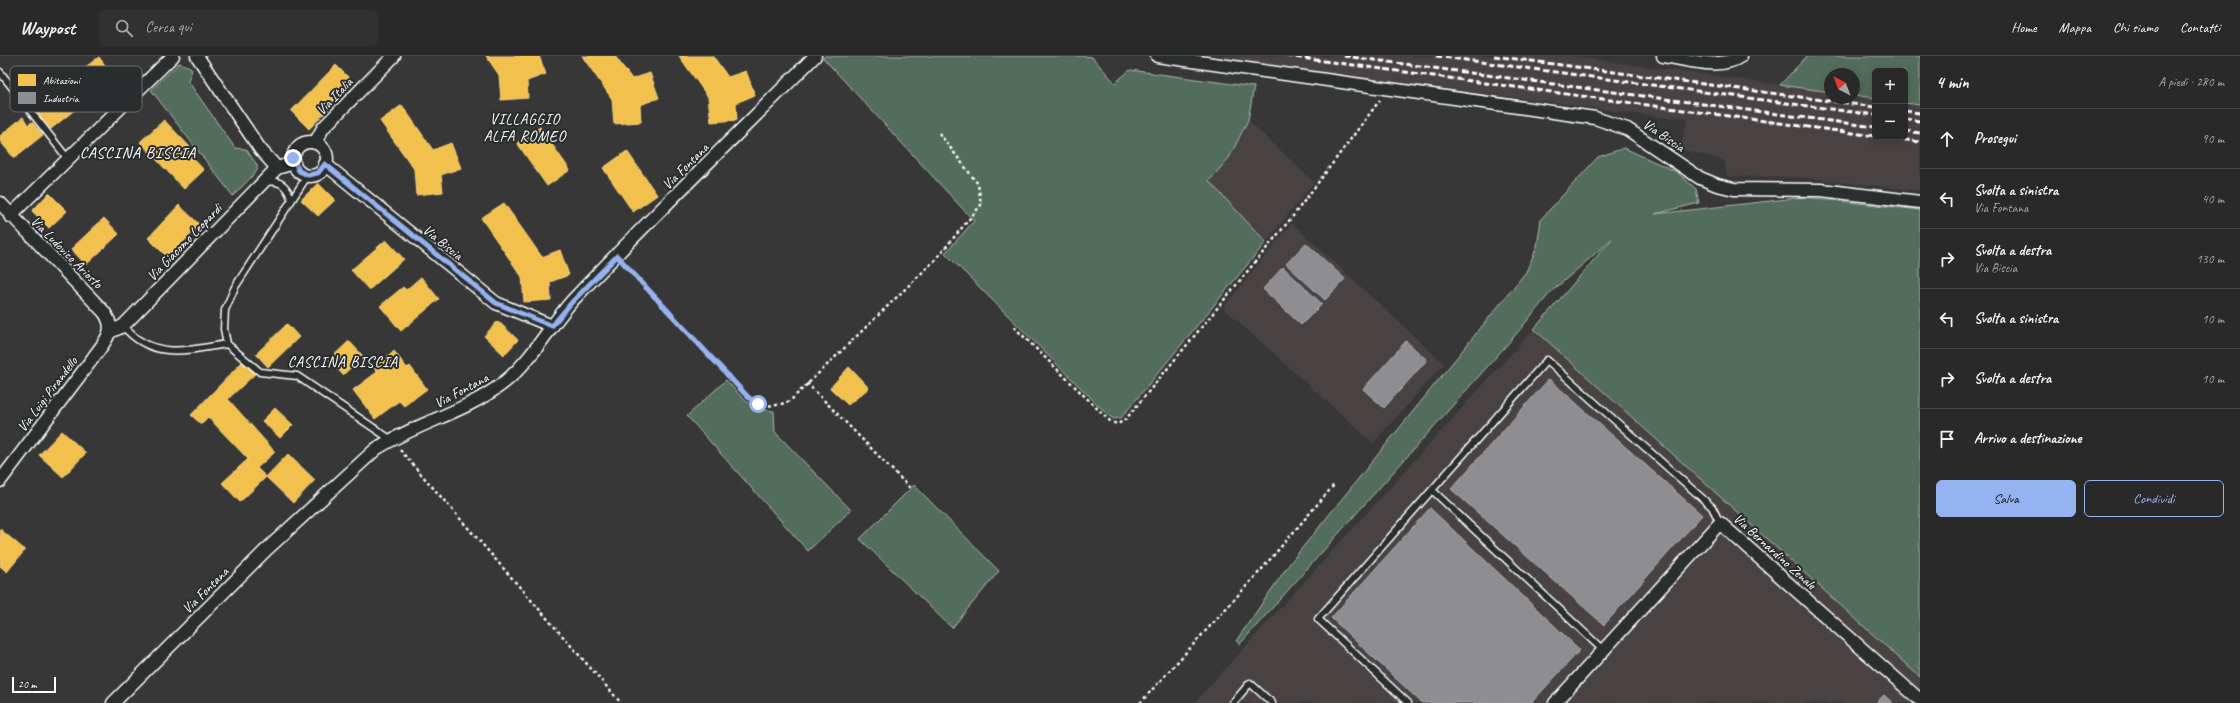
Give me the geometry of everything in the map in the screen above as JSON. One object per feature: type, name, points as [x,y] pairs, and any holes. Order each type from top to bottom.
[{"type":"street","points":[[142,86],[173,56]]},
{"type":"street","points":[[197,56],[260,149],[277,168],[294,163]]},
{"type":"street","name":"Via Italia","points":[[316,143],[324,128],[394,56]]},
{"type":"street","name":"Via Fontana","points":[[113,703],[266,550],[364,459],[390,439],[465,407],[487,395],[504,383],[522,365],[572,302],[814,56]]},
{"type":"street","points":[[1157,56],[1389,88]]},
{"type":"street","points":[[1663,56],[1713,63],[1725,63],[1741,56]]},
{"type":"street","name":"Via Biscia","points":[[1389,88],[1595,118],[1611,122],[1642,137],[1700,178],[1728,188],[1822,190],[1920,202]]},
{"type":"street","points":[[10,216],[116,112]]},
{"type":"street","points":[[305,143],[316,143],[324,149],[326,159],[325,164],[318,173],[308,175],[299,171],[293,158],[296,148],[305,143]]},
{"type":"street","name":"Via Biscia","points":[[325,164],[496,303],[552,326]]},
{"type":"street","name":"Via Giacomo Leopardi","points":[[110,328],[123,326],[277,168]]},
{"type":"street","name":"Via Ludovico Ariosto","points":[[0,204],[104,312],[110,328]]},
{"type":"street","name":"Via Luigi Pirandello","points":[[0,481],[110,328]]},
{"type":"street","name":"Via Bernardino Zenale","points":[[1555,703],[1720,523],[1920,700]]},
{"type":"lane","points":[[0,72],[10,85]]},
{"type":"lane","points":[[31,112],[68,159]]},
{"type":"lane","points":[[308,175],[291,198],[235,287],[225,310],[224,329],[227,344],[260,372],[297,376],[390,439]]},
{"type":"lane","points":[[263,182],[275,180],[285,185],[291,198]]},
{"type":"lane","points":[[123,326],[129,333],[153,349],[173,352],[227,344]]},
{"type":"lane","points":[[1408,703],[1318,619],[1546,360],[1712,507],[1720,523]]},
{"type":"lane","points":[[1432,490],[1604,651]]},
{"type":"lane","points":[[1233,703],[1250,683],[1272,703]]},
{"type":"path","points":[[1014,328],[1111,422],[1118,424],[1126,419],[1294,216],[1389,88]]},
{"type":"path","points":[[617,256],[748,397],[758,404],[779,406],[790,401],[935,260],[980,205],[978,184],[939,133]]},
{"type":"path","points":[[808,383],[912,490]]},
{"type":"path","points":[[390,439],[621,703]]},
{"type":"path","points":[[1140,703],[1261,570],[1334,485]]},
{"type":"shaded area","points":[[1206,56],[1570,56],[1824,91],[1824,104],[1860,104],[1860,96],[1872,98],[1872,140],[1908,140],[1908,103],[1920,105],[1920,191],[1798,177],[1727,176],[1724,160],[1680,149],[1688,118],[1660,117]]},
{"type":"shaded area","points":[[1248,120],[1314,182],[1266,242],[1209,181],[1229,158]]},
{"type":"shaded area","points":[[1292,223],[1444,364],[1373,443],[1223,308]]},
{"type":"shaded area","points":[[1534,329],[1920,677],[1920,703],[1194,703]]},
{"type":"green space","points":[[825,56],[1084,56],[1092,57],[1115,83],[1130,70],[1254,87],[1248,120],[1229,158],[1209,181],[1266,242],[1121,418],[1114,419],[1109,416],[945,253],[974,221],[823,58]]},
{"type":"green space","points":[[1807,56],[1920,56],[1920,105],[1908,103],[1908,68],[1872,68],[1872,98],[1860,96],[1860,68],[1824,68],[1824,91],[1780,85]]},
{"type":"green space","points":[[179,63],[190,67],[192,70],[188,81],[235,148],[246,149],[257,165],[257,171],[233,196],[151,90]]},
{"type":"green space","points":[[1624,148],[1677,172],[1696,189],[1699,203],[1655,214],[1805,197],[1920,210],[1920,677],[1534,329],[1612,239],[1550,293],[1512,339],[1240,644],[1236,641],[1290,563],[1526,272],[1537,247],[1541,219],[1598,157]]},
{"type":"green space","points":[[726,380],[747,402],[758,408],[774,411],[775,432],[851,510],[808,551],[687,416]]},
{"type":"green space","points":[[914,485],[999,571],[952,628],[860,539]]},
{"type":"building: Abitazioni","points":[[486,56],[539,56],[546,74],[527,81],[528,98],[501,100],[499,75]]},
{"type":"building: Abitazioni","points":[[582,56],[615,56],[632,79],[650,73],[659,98],[640,105],[641,122],[614,124],[612,99]]},
{"type":"building: Abitazioni","points":[[679,56],[713,56],[728,77],[746,71],[755,95],[736,103],[737,120],[711,122],[708,97]]},
{"type":"building: Abitazioni","points":[[99,57],[106,66],[87,66]]},
{"type":"building: Abitazioni","points":[[336,65],[354,83],[309,129],[291,111]]},
{"type":"building: Abitazioni","points":[[402,105],[433,150],[451,143],[461,168],[441,175],[443,192],[416,195],[414,169],[380,121]]},
{"type":"building: Abitazioni","points":[[37,112],[72,112],[51,129]]},
{"type":"building: Abitazioni","points":[[23,117],[28,125],[32,122],[43,135],[14,158],[0,141],[0,136]]},
{"type":"building: Abitazioni","points":[[164,120],[194,151],[190,155],[204,170],[184,189],[140,142]]},
{"type":"building: Abitazioni","points":[[540,127],[570,170],[547,186],[517,143]]},
{"type":"building: Abitazioni","points":[[627,151],[657,195],[633,212],[603,168]]},
{"type":"building: Abitazioni","points":[[318,183],[335,200],[318,216],[301,200]]},
{"type":"building: Abitazioni","points":[[49,193],[67,211],[49,228],[32,211]]},
{"type":"building: Abitazioni","points":[[504,203],[542,257],[560,250],[569,275],[550,282],[551,300],[524,302],[522,277],[481,218]]},
{"type":"building: Abitazioni","points":[[179,205],[200,225],[168,258],[148,238]]},
{"type":"building: Abitazioni","points":[[104,218],[119,234],[86,265],[71,249]]},
{"type":"building: Abitazioni","points":[[386,240],[404,259],[369,290],[351,270]]},
{"type":"building: Abitazioni","points":[[421,277],[439,299],[401,331],[380,306],[403,287],[406,290]]},
{"type":"building: Abitazioni","points":[[498,321],[518,340],[504,355],[484,336]]},
{"type":"building: Abitazioni","points":[[287,324],[299,337],[268,367],[256,354]]},
{"type":"building: Abitazioni","points":[[349,341],[363,356],[343,375],[329,360]]},
{"type":"building: Abitazioni","points":[[394,351],[407,368],[410,366],[427,389],[404,406],[399,401],[375,419],[353,390],[377,372],[373,367]]},
{"type":"building: Abitazioni","points":[[244,360],[257,372],[228,399],[275,452],[257,468],[266,477],[240,502],[222,483],[248,459],[208,417],[201,424],[191,415]]},
{"type":"building: Abitazioni","points":[[849,367],[869,388],[848,405],[830,388]]},
{"type":"building: Abitazioni","points":[[275,408],[293,425],[280,438],[262,421]]},
{"type":"building: Abitazioni","points":[[62,431],[86,453],[63,477],[39,455]]},
{"type":"building: Abitazioni","points":[[288,454],[315,480],[293,503],[266,477]]},
{"type":"building: Abitazioni","points":[[0,529],[25,550],[7,572],[0,566]]},
{"type":"building: Industria","points":[[1306,243],[1345,279],[1325,300],[1286,264]]},
{"type":"building: Industria","points":[[1283,267],[1322,304],[1301,325],[1263,289]]},
{"type":"building: Industria","points":[[1406,341],[1427,360],[1384,408],[1363,389]]},
{"type":"building: Industria","points":[[1549,379],[1702,515],[1604,625],[1451,489]]},
{"type":"building: Industria","points":[[1430,508],[1580,650],[1531,703],[1422,703],[1331,618]]},
{"type":"building: Industria","points":[[1884,695],[1893,703],[1876,703]]},
{"type":"railway","points":[[1287,56],[1872,136]]},
{"type":"railway","points":[[1344,56],[1872,127]]},
{"type":"railway","points":[[1436,56],[1872,115]]},
{"type":"railway","points":[[1494,56],[1872,107]]},
{"type":"railway","points":[[1908,111],[1920,113]]},
{"type":"railway","points":[[1908,119],[1920,121]]},
{"type":"railway","points":[[1908,131],[1920,133]]},
{"type":"railway","points":[[1906,140],[1920,142]]},
{"type":"district","name":"VILLAGGIO ALFA ROMEO","points":[[525,128]]},
{"type":"district","name":"CASCINA BISCIA","points":[[138,152]]},
{"type":"district","name":"CASCINA BISCIA","points":[[343,362]]},
{"type":"route","points":[[293,158],[296,168],[303,174],[308,175],[318,173],[323,169],[325,164],[496,303],[552,326],[572,302],[617,256],[748,397],[758,404]]}]
